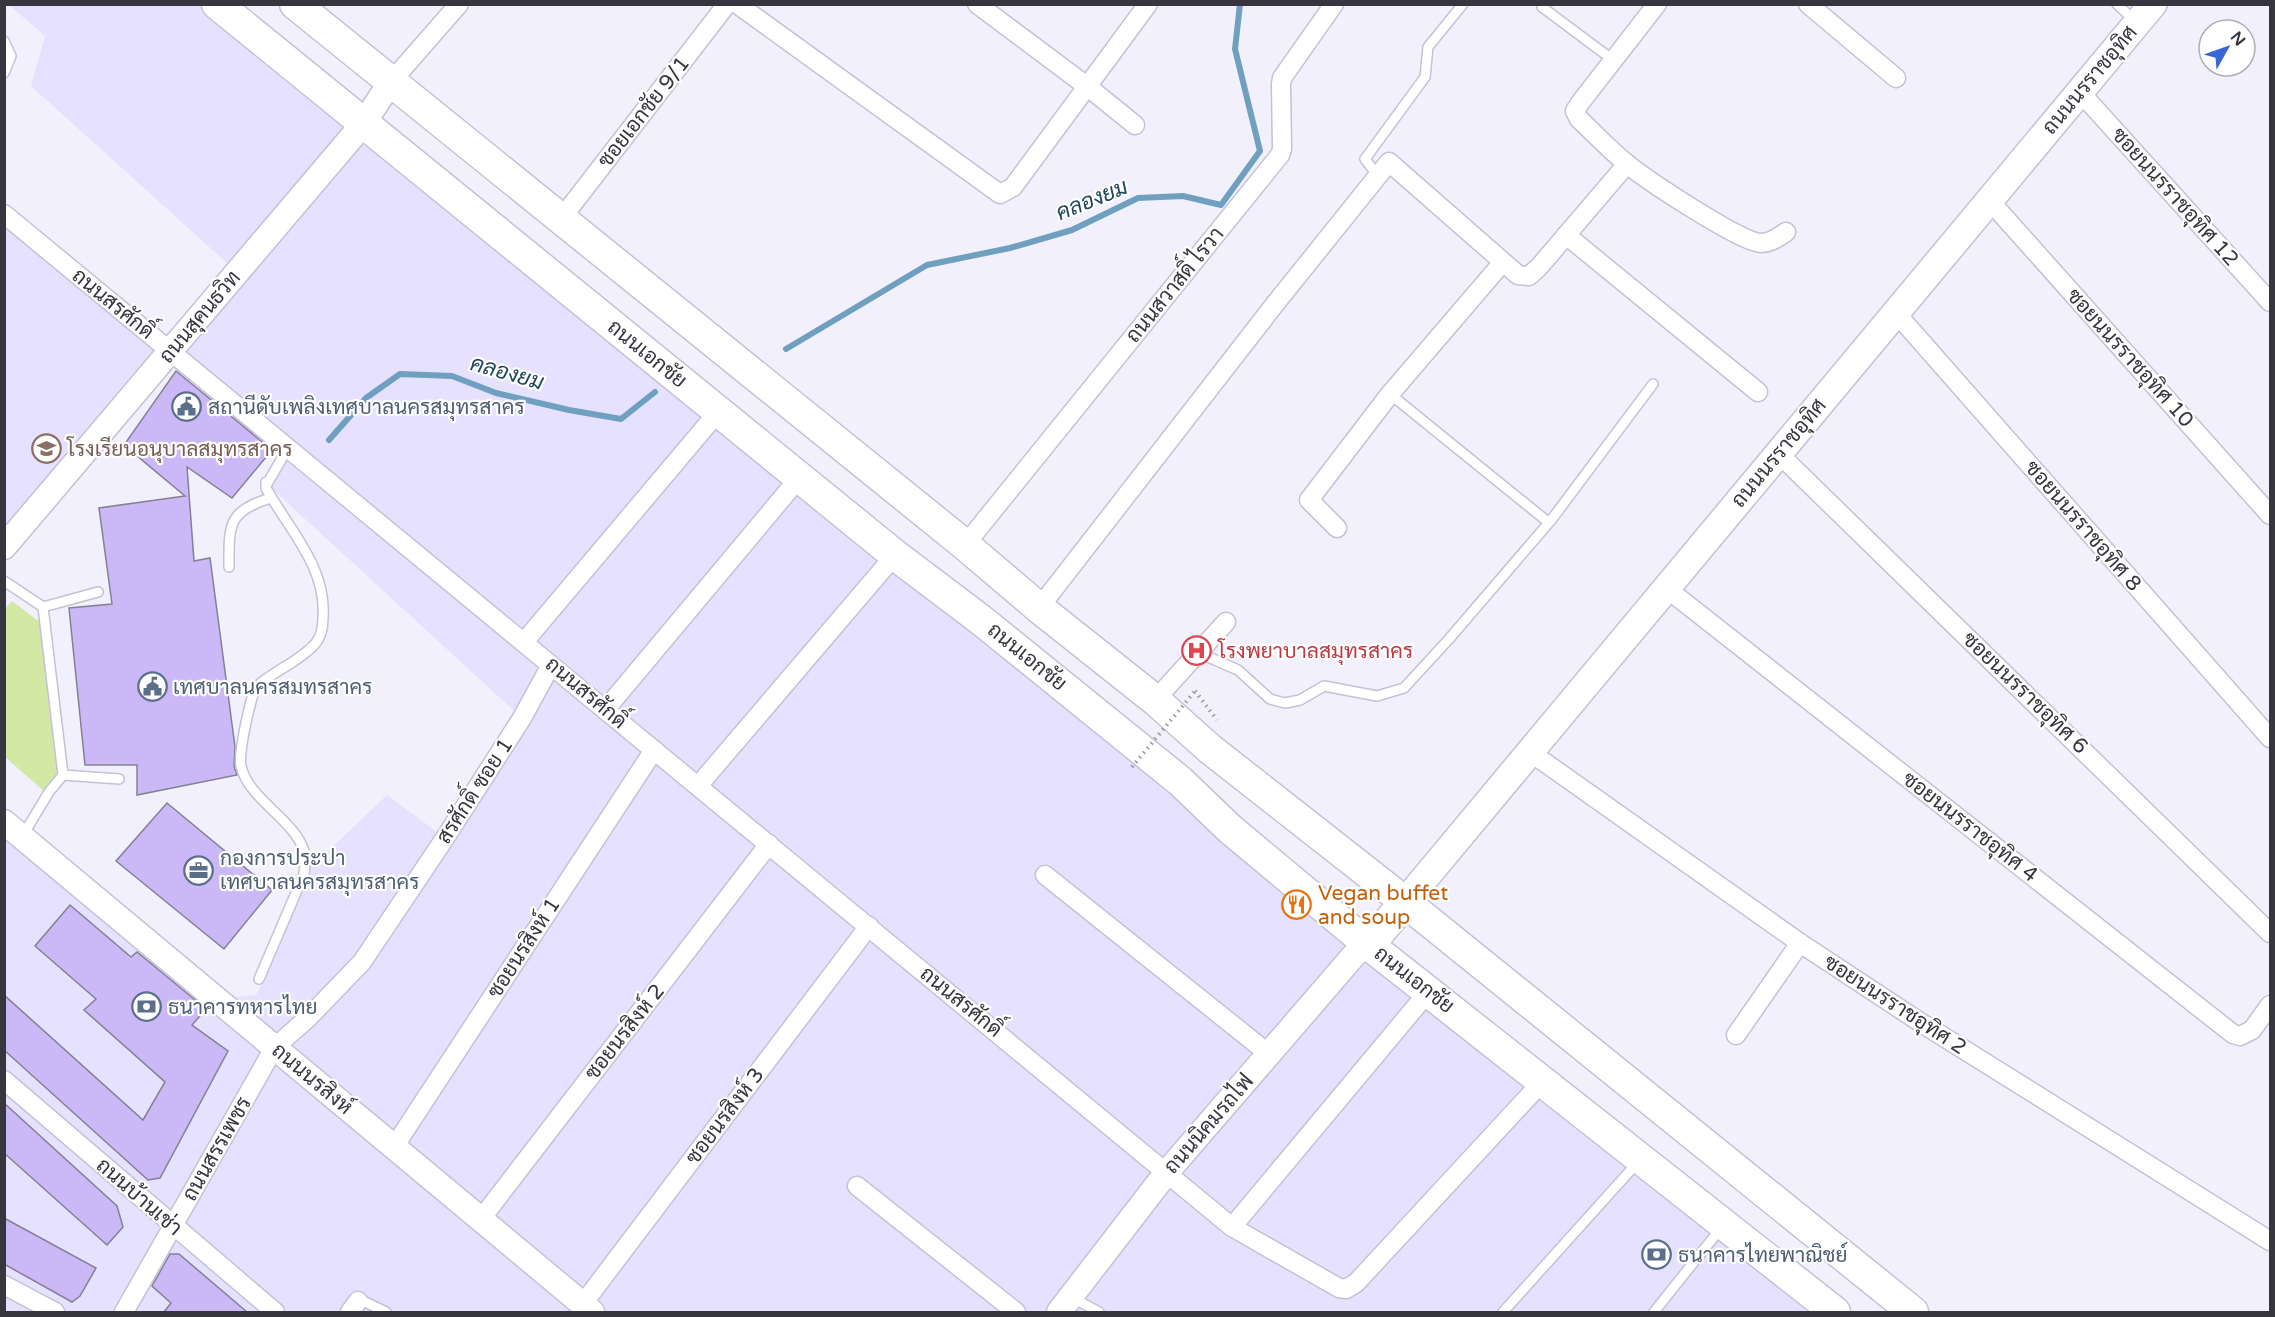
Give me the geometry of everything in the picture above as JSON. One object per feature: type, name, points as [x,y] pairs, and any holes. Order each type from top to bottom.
[{"type":"main road","name":"ถนนเอกชัย","points":[[217,4],[799,478],[981,620],[1180,781],[1230,829],[1369,945],[1724,1223],[1824,1307]]},
{"type":"main road","points":[[295,4],[390,83],[964,544],[1039,608],[1155,700],[1210,749],[1405,902],[1913,1312]]},
{"type":"main road","name":"ถนนนรราชอุทิศ","points":[[1405,902],[2145,14]]},
{"type":"main road","points":[[1369,945],[1405,902]]},
{"type":"street","points":[[390,83],[459,4]]},
{"type":"street","name":"ซอยเอกชัย 9/1","points":[[561,219],[727,4]]},
{"type":"street","points":[[737,4],[1000,194],[1013,187],[1148,4]]},
{"type":"street","points":[[977,4],[1135,125]]},
{"type":"street","name":"ถนนสวาสดิ์ ไรวา","points":[[964,544],[1281,155],[1282,78],[1334,4]]},
{"type":"street","points":[[1657,4],[1575,111],[1579,119],[1628,165],[1709,219],[1746,239],[1760,243],[1771,241],[1785,232]]},
{"type":"street","points":[[1808,4],[1896,78]]},
{"type":"street","name":"ถนนสุคนธวิท","points":[[4,547],[363,124],[390,83]]},
{"type":"street","name":"ซอยนนรราชอุทิศ 12","points":[[2080,92],[2271,302]]},
{"type":"street","points":[[1039,608],[1275,304],[1389,162],[1518,275],[1529,276],[1628,165]]},
{"type":"street","name":"ซอยนนรราชอุทิศ 10","points":[[1989,201],[2271,515]]},
{"type":"street","name":"ถนนสรศักดิ์","points":[[4,214],[1232,1227],[1339,1288],[1352,1287],[1544,1081]]},
{"type":"street","points":[[1566,235],[1758,392]]},
{"type":"street","points":[[1337,528],[1309,500],[1390,394],[1503,262]]},
{"type":"street","name":"ซอยนนรราชอุทิศ 8","points":[[1896,313],[2271,738]]},
{"type":"street","points":[[524,642],[718,412]]},
{"type":"street","name":"ซอยนนรราชอุทิศ 6","points":[[1779,454],[2271,933]]},
{"type":"street","points":[[605,710],[799,478]]},
{"type":"street","points":[[698,786],[895,555]]},
{"type":"street","name":"ซอยนนรราชอุทิศ 4","points":[[1666,588],[2233,1034],[2240,1036],[2252,1030],[2271,1005]]},
{"type":"street","points":[[1155,700],[1226,622]]},
{"type":"street","name":"สรศักดิ์ ซอย 1","points":[[274,1048],[362,962],[516,728],[551,665]]},
{"type":"street","name":"ซอยนรสิงห์ 1","points":[[394,1147],[654,750]]},
{"type":"street","name":"ซอยนนรราชอุทิศ 2","points":[[1530,752],[1800,943],[1933,1030],[2271,1241]]},
{"type":"street","name":"ถนนนรสิงห์","points":[[13,829],[587,1309]]},
{"type":"street","name":"ซอยนรสิงห์ 2","points":[[481,1220],[769,844]]},
{"type":"street","points":[[1045,874],[1269,1054]]},
{"type":"street","name":"ซอยนรสิงห์ 3","points":[[587,1309],[869,926]]},
{"type":"street","points":[[1736,1035],[1800,943]]},
{"type":"street","name":"ถนนนิคมรถไฟ","points":[[1065,1305],[1167,1172],[1355,954],[1369,945]]},
{"type":"street","points":[[1232,1227],[1429,991]]},
{"type":"street","name":"ถนนสรรเพชร","points":[[124,1312],[274,1048]]},
{"type":"street","name":"ถนนบ้านเช่า","points":[[4,1080],[275,1312]]},
{"type":"street","points":[[857,1186],[1017,1312]]},
{"type":"street","points":[[4,1285],[55,1312]]},
{"type":"lane","points":[[1378,176],[1365,159],[1425,77],[1428,47],[1463,4]]},
{"type":"lane","points":[[2116,4],[2145,14]]},
{"type":"lane","points":[[1542,7],[1613,60]]},
{"type":"lane","points":[[4,41],[11,56],[4,73]]},
{"type":"lane","points":[[1199,653],[1238,670],[1270,699],[1285,703],[1300,700],[1324,686],[1377,696],[1404,688],[1449,639],[1548,522],[1653,384]]},
{"type":"lane","points":[[1390,394],[1548,522]]},
{"type":"lane","points":[[259,979],[304,874],[306,858],[300,841],[246,778],[240,765],[241,752],[255,688],[316,643],[323,625],[322,589],[306,551],[271,498],[266,482],[267,484],[288,448]]},
{"type":"lane","points":[[229,567],[230,526],[253,503],[271,498]]},
{"type":"lane","points":[[4,581],[43,607],[98,592]]},
{"type":"lane","points":[[13,829],[50,792],[63,775],[43,607]]},
{"type":"lane","points":[[63,775],[119,779]]},
{"type":"lane","points":[[1503,1312],[1642,1158]]},
{"type":"lane","points":[[1654,1312],[1724,1223]]},
{"type":"lane","points":[[354,1307],[363,1301],[386,1312]]},
{"type":"lane","points":[[1065,1305],[1099,1312]]},
{"type":"path","points":[[1132,767],[1195,691]]},
{"type":"shaded area","points":[[9,5],[215,5],[1835,1312],[5,1312],[5,822],[214,999],[256,995],[264,980],[304,874],[387,795],[445,838],[522,718],[267,484],[288,448],[171,352],[5,547],[5,214],[171,351],[228,264],[31,86],[45,36]]},
{"type":"green space","points":[[12,601],[41,623],[60,772],[44,791],[5,757],[4,610]]},
{"type":"building","name":"เทศบาลนครสมทรสาคร","points":[[176,371],[272,450],[232,498],[187,467],[194,561],[210,558],[235,747],[234,766],[237,775],[137,795],[137,765],[85,765],[69,608],[112,604],[99,508],[185,496],[124,445]]},
{"type":"building","name":"กองการประปา เทศบาลนครสมุทรสาคร","points":[[167,803],[272,890],[224,949],[116,861]]},
{"type":"building","points":[[70,905],[131,957],[137,952],[206,1009],[192,1025],[228,1051],[160,1178],[148,1180],[4,1050],[4,995],[143,1120],[165,1082],[84,1010],[96,999],[35,946]]},
{"type":"building","points":[[4,1103],[117,1206],[123,1227],[107,1245],[4,1153]]},
{"type":"building","points":[[4,1218],[96,1268],[80,1296],[72,1302],[4,1264]]},
{"type":"building","points":[[170,1254],[179,1254],[247,1312],[164,1312],[171,1303],[152,1286]]},
{"type":"waterway","name":"คลองยม","points":[[786,349],[927,265],[1010,248],[1072,230],[1138,198],[1183,196],[1221,205],[1260,151],[1235,49],[1240,4]]},
{"type":"waterway","name":"คลองยม","points":[[329,440],[366,398],[400,374],[452,376],[496,393],[621,419],[655,392]]},
{"type":"place","name":"สถานีดับเพลิงเทศบาลนครสมุทรสาคร","points":[[187,407]]},
{"type":"place","name":"โรงเรียนอนุบาลสมุทรสาคร","points":[[46,449]]},
{"type":"place","name":"โรงพยาบาลสมุทรสาคร","points":[[1197,651]]},
{"type":"place","name":"เทศบาลนครสมทรสาคร","points":[[152,687]]},
{"type":"place","name":"กองการประปา เทศบาลนครสมุทรสาคร","points":[[199,870]]},
{"type":"place","name":"Vegan buffet and soup","points":[[1297,905]]},
{"type":"place","name":"ธนาคารทหารไทย","points":[[147,1007]]},
{"type":"place","name":"ธนาคารไทยพาณิชย์","points":[[1657,1255]]}]
